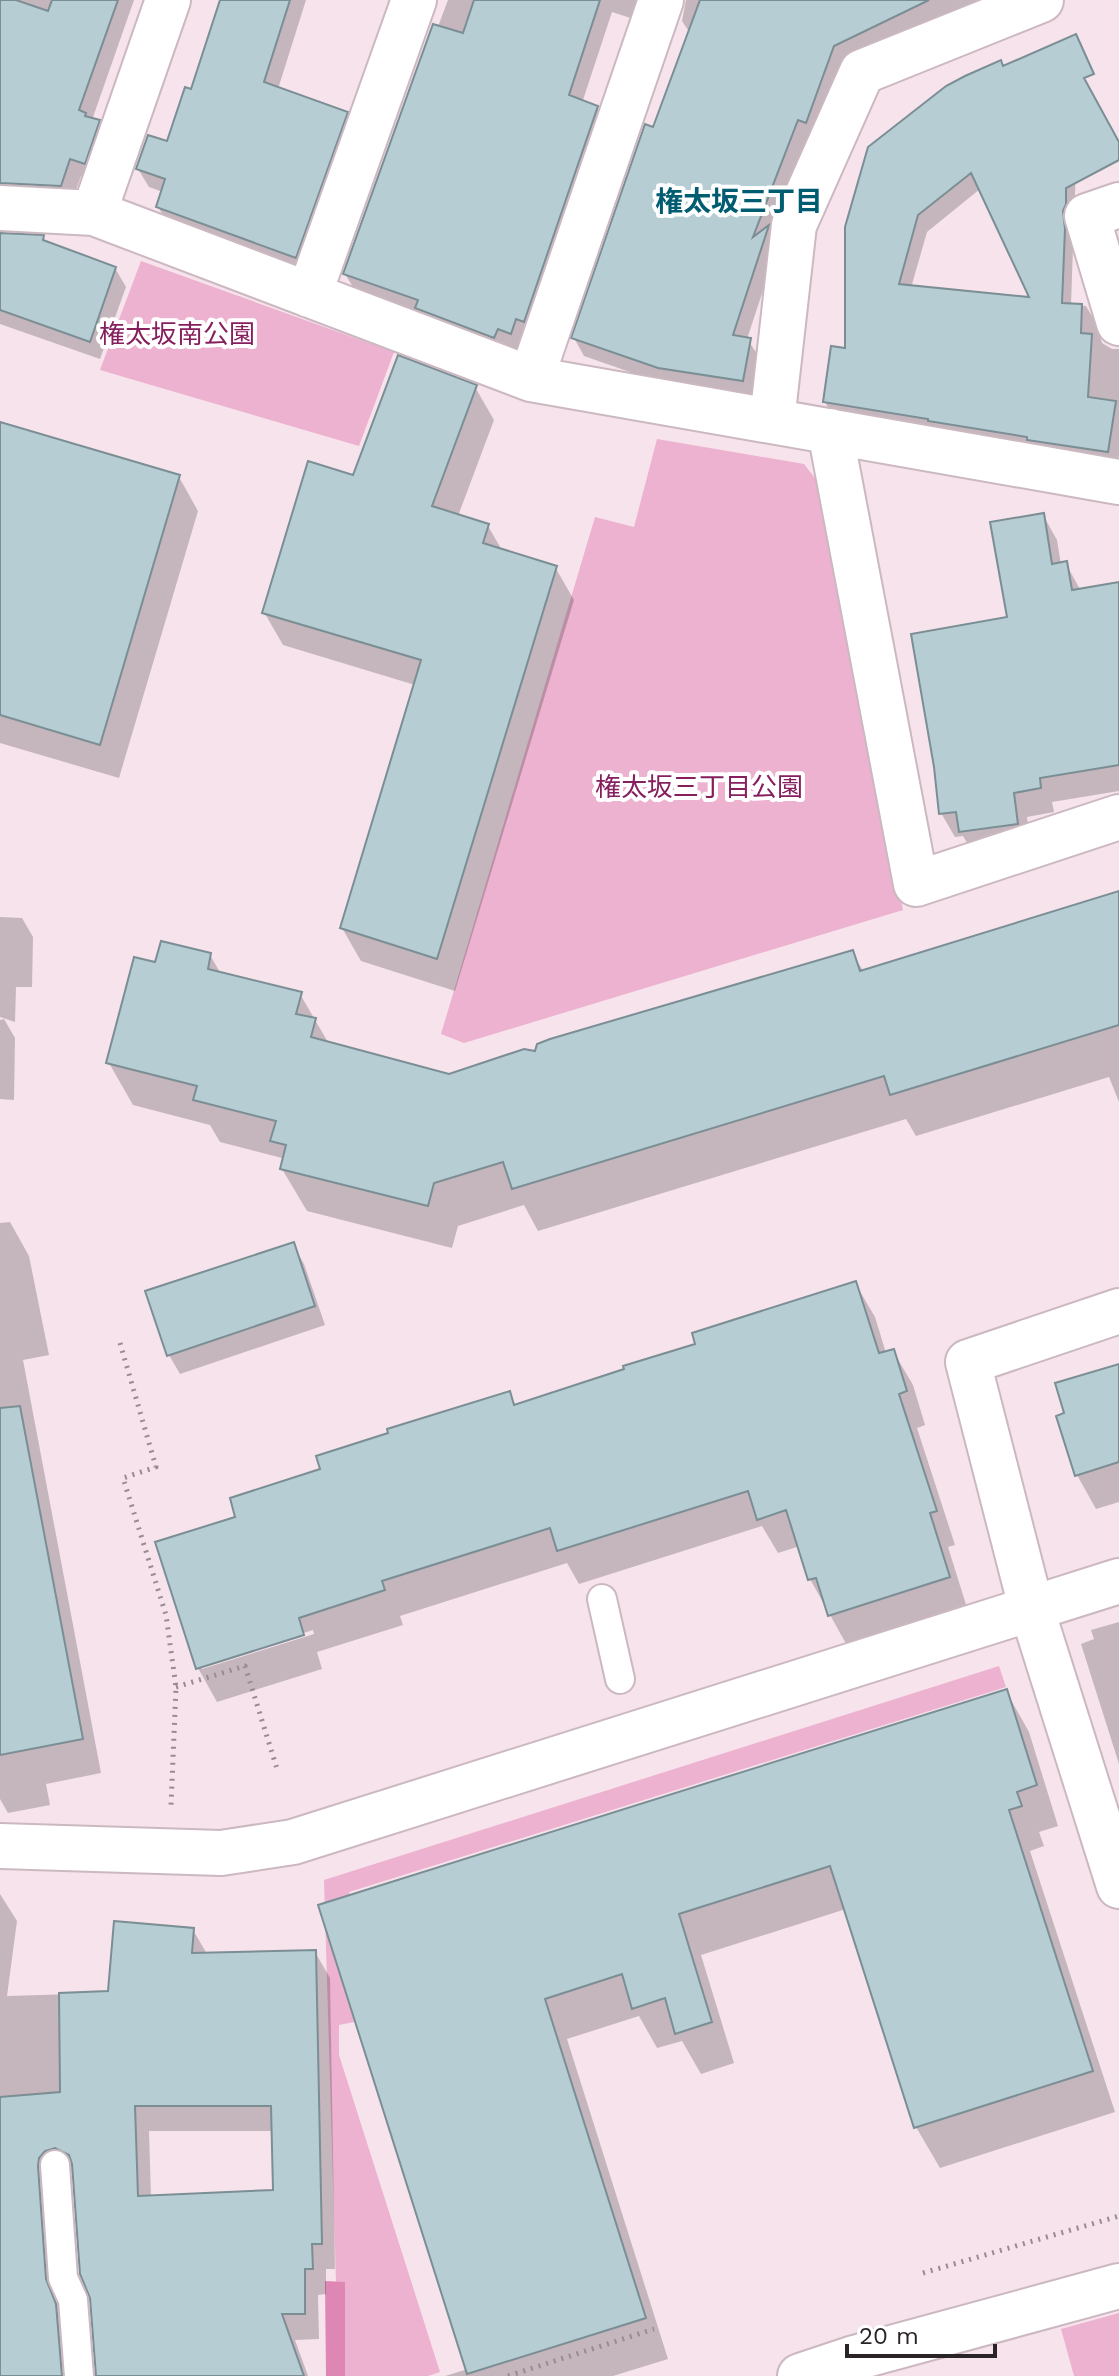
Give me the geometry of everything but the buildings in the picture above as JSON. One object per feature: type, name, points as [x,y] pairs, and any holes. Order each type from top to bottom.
[{"type":"street","points":[[94,213],[168,0]]},
{"type":"street","points":[[309,295],[414,0]]},
{"type":"street","points":[[531,379],[661,0]]},
{"type":"street","points":[[772,421],[794,225],[862,72],[1041,0]]},
{"type":"street","points":[[1119,205],[1087,216],[1119,323]]},
{"type":"street","points":[[0,208],[94,213],[531,379],[1119,482]]},
{"type":"street","points":[[830,431],[916,884],[1119,817]]},
{"type":"street","points":[[1119,1311],[968,1362],[1031,1607],[1110,1825],[1119,1886]]},
{"type":"street","points":[[0,1846],[221,1853],[293,1842],[1119,1581]]},
{"type":"street","points":[[800,2376],[851,2359],[1119,2286]]},
{"type":"lane","points":[[602,1599],[620,1679]]},
{"type":"lane","points":[[55,2165],[63,2278],[73,2300],[79,2376]]},
{"type":"path","points":[[120,1343],[156,1467],[123,1478],[166,1615],[176,1687],[171,1813]]},
{"type":"path","points":[[176,1687],[245,1666],[278,1772]]},
{"type":"path","points":[[923,2273],[1119,2216]]},
{"type":"path","points":[[508,2376],[654,2329]]},
{"type":"green space","name":"権太坂南公園","points":[[141,261],[394,352],[359,446],[100,370]]},
{"type":"green space","name":"権太坂三丁目公園","points":[[657,439],[804,464],[818,482],[903,910],[464,1043],[441,1034],[595,517],[634,527]]},
{"type":"green space","points":[[999,1666],[1006,1687],[349,1892],[378,2010],[353,2017],[354,2022],[339,2025],[339,2055],[440,2372],[428,2376],[345,2376],[345,2283],[336,2282],[324,1880]]},
{"type":"green space","points":[[1119,2313],[1119,2376],[1074,2376],[1061,2329]]},
{"type":"shaded area","points":[[325,2281],[345,2282],[345,2376],[326,2376]]},
{"type":"district","name":"権太坂三丁目","points":[[739,201]]}]
